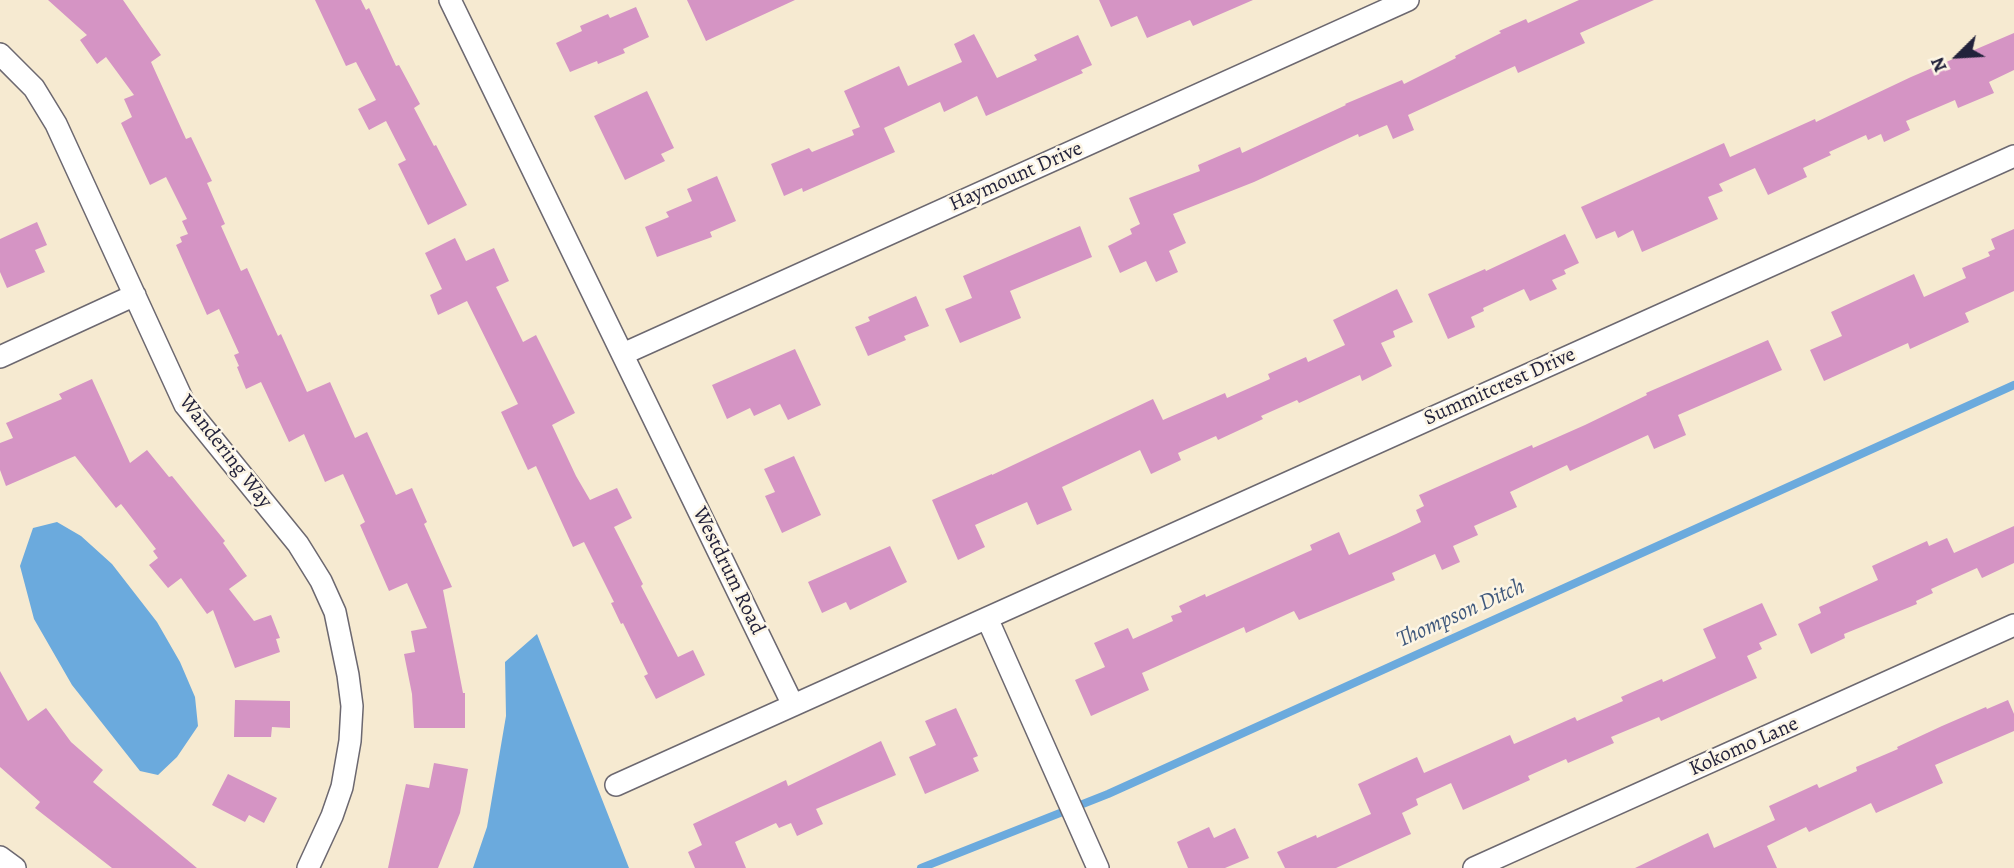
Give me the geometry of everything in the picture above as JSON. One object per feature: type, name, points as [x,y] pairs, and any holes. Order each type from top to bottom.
[{"type":"street","name":"Westdrum Road","points":[[450,0],[793,705]]},
{"type":"street","name":"Haymount Drive","points":[[623,354],[1408,0]]},
{"type":"street","name":"Wandering Way","points":[[0,54],[34,88],[56,124],[185,405],[298,544],[321,581],[335,612],[352,706],[349,741],[342,787],[308,868]]},
{"type":"street","name":"Summitcrest Drive","points":[[986,618],[2014,156]]},
{"type":"street","points":[[0,357],[135,295]]},
{"type":"street","points":[[616,785],[986,618],[1098,868]]},
{"type":"street","name":"Kokomo Lane","points":[[1474,868],[2014,625]]},
{"type":"street","points":[[0,857],[15,868]]},
{"type":"water","points":[[57,522],[81,536],[112,564],[157,622],[180,662],[195,697],[198,726],[177,757],[158,775],[140,771],[72,685],[34,619],[20,566],[33,528]]},
{"type":"water","points":[[537,634],[629,868],[473,868],[487,827],[506,716],[505,662]]},
{"type":"building","points":[[48,0],[123,0],[161,55],[151,62],[186,139],[191,137],[212,181],[207,183],[225,224],[221,226],[241,271],[247,268],[307,392],[330,382],[355,438],[367,432],[396,495],[412,488],[427,522],[424,524],[452,587],[443,590],[465,693],[465,728],[414,728],[412,694],[404,654],[415,652],[411,631],[427,628],[407,583],[389,591],[360,525],[365,522],[343,474],[325,482],[304,434],[289,442],[261,382],[246,389],[234,355],[239,353],[219,309],[207,315],[176,245],[182,242],[180,237],[188,234],[182,221],[187,219],[166,177],[150,185],[121,123],[132,117],[124,99],[134,95],[106,57],[97,64],[80,40],[87,35]]},
{"type":"building","points":[[315,0],[361,0],[366,10],[369,8],[396,66],[399,65],[420,104],[414,108],[467,205],[428,225],[398,164],[406,160],[386,121],[369,130],[358,109],[376,100],[356,62],[346,66]]},
{"type":"building","points":[[687,0],[795,0],[706,41]]},
{"type":"building","points":[[1099,0],[1253,0],[1193,26],[1190,20],[1147,38],[1137,16],[1111,27]]},
{"type":"building","points":[[1579,0],[1654,0],[1580,33],[1585,43],[1518,73],[1515,66],[1408,115],[1414,130],[1393,139],[1387,125],[1359,137],[1358,134],[1254,182],[1173,214],[1186,243],[1169,251],[1178,272],[1156,282],[1146,261],[1120,273],[1108,246],[1132,234],[1130,229],[1140,224],[1129,198],[1200,171],[1198,165],[1240,147],[1242,153],[1345,104],[1402,80],[1404,84],[1501,33],[1499,31],[1526,19],[1528,23]]},
{"type":"building","points":[[636,7],[649,37],[623,49],[625,53],[570,72],[556,43],[582,31],[580,26],[608,14],[610,18]]},
{"type":"building","points":[[2014,33],[2014,70],[1989,82],[1994,93],[1958,108],[1955,100],[1906,121],[1910,130],[1884,142],[1881,134],[1868,140],[1866,135],[1829,152],[1831,155],[1803,168],[1807,177],[1768,195],[1755,168],[1719,184],[1723,191],[1708,197],[1718,219],[1642,252],[1633,230],[1618,238],[1615,231],[1596,239],[1581,207],[1724,143],[1730,157],[1815,119],[1816,122]]},
{"type":"building","points":[[974,34],[997,78],[1037,60],[1034,55],[1078,35],[1092,65],[1081,70],[1083,73],[986,116],[977,96],[944,112],[940,102],[884,128],[895,152],[803,192],[802,188],[784,196],[771,164],[809,148],[812,152],[854,135],[852,130],[860,127],[844,91],[899,66],[908,86],[962,62],[954,44]]},
{"type":"building","points":[[647,91],[674,148],[661,154],[665,161],[625,180],[594,116]]},
{"type":"building","points":[[717,176],[736,221],[710,232],[712,237],[657,257],[645,227],[669,217],[666,212],[692,201],[687,189]]},
{"type":"building","points":[[37,222],[47,245],[35,250],[45,272],[7,288],[0,272],[0,239]]},
{"type":"building","points":[[1080,226],[1092,257],[1010,291],[1021,318],[960,343],[945,309],[972,298],[963,276]]},
{"type":"building","points":[[2014,229],[2014,291],[1965,313],[1969,322],[1910,349],[1908,343],[1824,381],[1810,350],[1842,336],[1831,312],[1914,274],[1924,297],[1966,278],[1962,268],[1990,256],[1988,252],[1995,249],[1991,239]]},
{"type":"building","points":[[1565,234],[1579,263],[1564,270],[1566,274],[1552,280],[1557,289],[1530,301],[1524,289],[1483,308],[1484,311],[1471,317],[1475,327],[1448,339],[1428,294],[1485,269],[1486,271]]},
{"type":"building","points":[[455,238],[466,261],[494,248],[509,281],[496,287],[523,342],[536,335],[575,413],[552,425],[576,476],[590,500],[617,488],[632,518],[614,527],[643,584],[641,586],[678,657],[693,650],[705,675],[656,699],[644,676],[648,674],[623,623],[621,624],[611,603],[614,602],[584,542],[573,547],[536,466],[528,470],[501,412],[518,404],[467,301],[438,315],[430,295],[442,289],[425,253]]},
{"type":"building","points":[[1397,289],[1413,322],[1393,331],[1395,337],[1381,343],[1392,366],[1362,381],[1360,375],[1299,403],[1297,400],[1218,440],[1216,436],[1178,453],[1181,460],[1151,474],[1140,450],[1062,487],[1072,510],[1037,525],[1027,502],[975,525],[985,547],[958,560],[932,500],[992,475],[1153,399],[1163,420],[1225,393],[1227,398],[1270,379],[1268,374],[1306,357],[1308,362],[1345,345],[1333,320]]},
{"type":"building","points":[[916,296],[929,326],[904,336],[906,340],[868,356],[855,327],[870,321],[868,317]]},
{"type":"building","points":[[1768,340],[1782,370],[1678,415],[1686,435],[1654,449],[1648,435],[1570,471],[1567,465],[1510,492],[1517,507],[1474,526],[1478,535],[1453,546],[1460,562],[1442,570],[1435,554],[1392,573],[1395,580],[1299,620],[1294,611],[1246,633],[1244,627],[1142,673],[1149,690],[1091,716],[1075,680],[1105,667],[1094,643],[1128,628],[1133,639],[1173,621],[1171,616],[1182,612],[1179,606],[1205,594],[1206,597],[1312,550],[1310,545],[1339,532],[1349,555],[1396,534],[1421,522],[1416,510],[1424,506],[1419,495],[1532,445],[1533,448],[1585,425],[1647,395],[1646,393]]},
{"type":"building","points":[[795,349],[821,405],[788,420],[780,404],[754,416],[750,408],[727,419],[712,385]]},
{"type":"building","points":[[92,379],[130,463],[147,450],[225,541],[223,543],[247,576],[229,589],[254,621],[271,615],[280,638],[276,639],[280,652],[235,668],[213,610],[207,614],[181,578],[168,588],[149,565],[158,558],[153,551],[156,549],[121,504],[116,508],[75,456],[6,486],[0,470],[0,443],[13,438],[6,423],[62,399],[59,394]]},
{"type":"building","points":[[794,456],[821,515],[782,533],[765,496],[775,492],[764,469]]},
{"type":"building","points":[[2014,526],[2014,563],[1982,578],[1977,568],[1931,589],[1933,593],[1916,601],[1917,604],[1844,634],[1845,638],[1811,654],[1798,624],[1821,613],[1819,607],[1878,580],[1872,566],[1927,541],[1929,546],[1947,538],[1954,553]]},
{"type":"building","points":[[890,546],[907,582],[850,610],[846,602],[822,613],[808,582]]},
{"type":"building","points":[[1762,603],[1777,635],[1759,643],[1762,649],[1747,656],[1757,678],[1661,721],[1659,717],[1611,737],[1614,743],[1568,763],[1566,759],[1528,776],[1530,780],[1463,810],[1451,783],[1416,799],[1418,805],[1402,813],[1411,834],[1336,868],[1285,868],[1277,852],[1371,814],[1358,784],[1417,757],[1424,773],[1510,735],[1514,744],[1575,717],[1577,721],[1623,701],[1621,697],[1716,658],[1703,629]]},
{"type":"building","points":[[0,671],[28,721],[46,708],[71,742],[103,770],[93,782],[197,868],[112,868],[35,808],[40,802],[0,767]]},
{"type":"building","points":[[235,700],[290,701],[290,728],[272,727],[271,737],[234,737]]},
{"type":"building","points":[[2008,700],[2014,714],[2014,731],[1935,765],[1943,783],[1876,813],[1871,803],[1809,832],[1806,827],[1767,846],[1777,868],[1635,868],[1708,833],[1714,848],[1775,820],[1769,806],[1817,784],[1819,788],[1942,726]]},
{"type":"building","points":[[956,708],[978,756],[973,758],[979,771],[925,794],[909,757],[936,745],[925,721]]},
{"type":"building","points":[[881,741],[896,775],[816,809],[823,824],[797,836],[791,823],[779,828],[776,823],[735,842],[746,868],[695,868],[688,852],[702,845],[693,824],[786,780],[788,786]]},
{"type":"building","points":[[434,763],[468,769],[460,813],[438,868],[388,868],[406,784],[429,788]]},
{"type":"building","points":[[228,774],[277,798],[264,823],[249,815],[245,822],[212,805]]},
{"type":"building","points":[[1209,827],[1214,838],[1235,828],[1249,858],[1225,868],[1188,868],[1177,842]]},
{"type":"waterway","name":"Thompson Ditch","points":[[921,868],[1108,794],[2014,385]]}]
